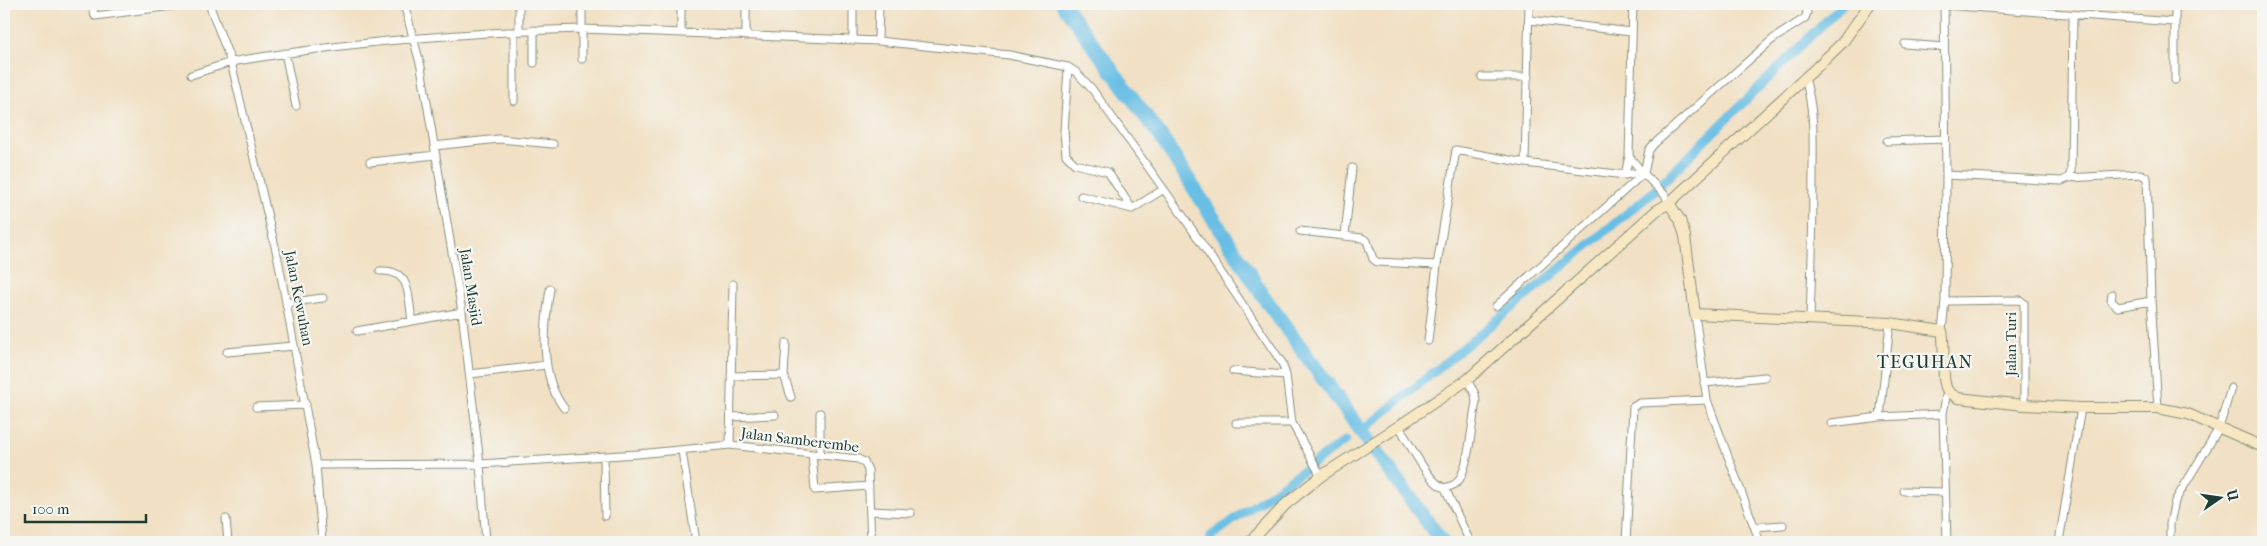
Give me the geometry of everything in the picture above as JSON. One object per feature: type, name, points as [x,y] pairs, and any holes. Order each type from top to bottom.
[{"type":"street","points":[[92,4],[95,16],[187,4]]},
{"type":"street","name":"Jalan Kewuhan","points":[[209,4],[231,62],[278,259],[316,464],[322,542]]},
{"type":"street","name":"Jalan Masjid","points":[[404,4],[422,66],[462,312],[480,464],[486,542]]},
{"type":"street","points":[[514,101],[516,31],[519,4]]},
{"type":"street","points":[[582,4],[582,59]]},
{"type":"street","points":[[681,4],[681,33]]},
{"type":"street","points":[[746,4],[746,36]]},
{"type":"street","points":[[853,4],[854,40]]},
{"type":"street","points":[[878,41],[879,4]]},
{"type":"street","points":[[1525,163],[1529,4]]},
{"type":"street","points":[[1624,175],[1629,156],[1633,4]]},
{"type":"street","points":[[1496,306],[1644,173],[1649,150],[1654,144],[1773,39],[1805,18],[1807,13],[1806,4]]},
{"type":"street","points":[[1250,542],[1319,473],[1360,451],[1469,383],[1667,199],[1805,78],[1842,43],[1870,4]]},
{"type":"street","points":[[2175,4],[2175,80]]},
{"type":"street","points":[[1947,542],[1943,414],[1947,390],[1942,331],[1945,301],[1946,176],[1944,5],[2174,22]]},
{"type":"street","points":[[2068,178],[2071,172],[2073,14]]},
{"type":"street","points":[[1530,20],[1631,32]]},
{"type":"street","points":[[191,75],[231,62],[285,53],[414,39],[516,31],[583,29],[878,41],[1009,54],[1068,67],[1092,89],[1164,189],[1282,363],[1286,375],[1292,423],[1307,454],[1319,473]]},
{"type":"street","points":[[534,30],[534,62]]},
{"type":"street","points":[[1905,44],[1944,47]]},
{"type":"street","points":[[285,53],[296,106]]},
{"type":"street","points":[[1068,67],[1064,147],[1066,155],[1075,164],[1108,172],[1132,209]]},
{"type":"street","points":[[1482,77],[1528,78]]},
{"type":"street","points":[[1805,78],[1812,100],[1814,122],[1814,236],[1810,318]]},
{"type":"street","points":[[434,146],[499,139],[553,144]]},
{"type":"street","points":[[1887,140],[1946,139]]},
{"type":"street","points":[[1428,341],[1437,265],[1456,150],[1525,163],[1624,175],[1644,173]]},
{"type":"street","points":[[370,162],[436,155]]},
{"type":"street","points":[[1629,156],[1667,199],[1680,220],[1685,236],[1704,383],[1708,400],[1760,542]]},
{"type":"street","points":[[1345,236],[1352,168]]},
{"type":"street","points":[[1946,176],[2062,181],[2068,178],[2141,174],[2147,178],[2151,302],[2158,408]]},
{"type":"street","points":[[1081,196],[1132,209],[1164,189]]},
{"type":"street","points":[[1300,231],[1362,238],[1367,241],[1373,259],[1377,262],[1437,265]]},
{"type":"street","points":[[380,271],[392,270],[407,285],[412,321]]},
{"type":"street","points":[[730,445],[733,284]]},
{"type":"street","points":[[550,289],[546,314],[547,365],[557,399],[564,408]]},
{"type":"street","points":[[2112,294],[2111,301],[2118,307],[2151,302]]},
{"type":"street","points":[[286,303],[323,298]]},
{"type":"street","name":"Jalan Turi","points":[[1945,301],[2020,300],[2024,303],[2024,405]]},
{"type":"street","points":[[357,331],[462,312]]},
{"type":"street","points":[[1695,314],[1719,317],[1810,318],[1890,323],[1942,331]]},
{"type":"street","points":[[1880,417],[1890,323]]},
{"type":"street","points":[[786,343],[784,375],[791,397]]},
{"type":"street","points":[[227,352],[294,346]]},
{"type":"street","points":[[470,374],[547,365]]},
{"type":"street","points":[[1233,371],[1286,375]]},
{"type":"street","points":[[731,376],[784,375]]},
{"type":"street","points":[[1704,383],[1765,377]]},
{"type":"street","points":[[1445,488],[1456,484],[1465,465],[1476,402],[1475,394],[1469,383]]},
{"type":"street","points":[[2170,542],[2170,524],[2175,501],[2219,428],[2230,388]]},
{"type":"street","points":[[1947,390],[1958,398],[2024,405],[2081,408],[2158,408],[2188,414],[2263,448]]},
{"type":"street","points":[[1626,542],[1633,407],[1640,403],[1708,400]]},
{"type":"street","points":[[256,408],[306,405]]},
{"type":"street","points":[[2059,542],[2081,408]]},
{"type":"street","points":[[820,413],[820,455]]},
{"type":"street","points":[[1831,423],[1880,417],[1943,414]]},
{"type":"street","points":[[731,417],[774,415]]},
{"type":"street","points":[[1236,423],[1292,423]]},
{"type":"street","points":[[1399,426],[1425,469],[1438,485],[1445,488],[1470,542]]},
{"type":"street","name":"Jalan Samberembe","points":[[316,464],[480,464],[604,457],[730,445],[858,459],[864,462],[868,470],[871,542]]},
{"type":"street","points":[[682,451],[696,542]]},
{"type":"street","points":[[812,454],[815,490],[869,486]]},
{"type":"street","points":[[604,457],[605,516]]},
{"type":"street","points":[[1904,491],[1946,492]]},
{"type":"street","points":[[871,511],[911,513]]},
{"type":"street","points":[[226,519],[228,542]]},
{"type":"street","points":[[1755,527],[1783,526]]},
{"type":"waterway","points":[[1063,4],[1161,137],[1266,300],[1442,542]]},
{"type":"waterway","points":[[1369,425],[1653,192],[1843,4]]},
{"type":"waterway","points":[[1210,542],[1211,536],[1346,440]]},
{"type":"district","name":"TEGUHAN","points":[[1925,362]]}]
